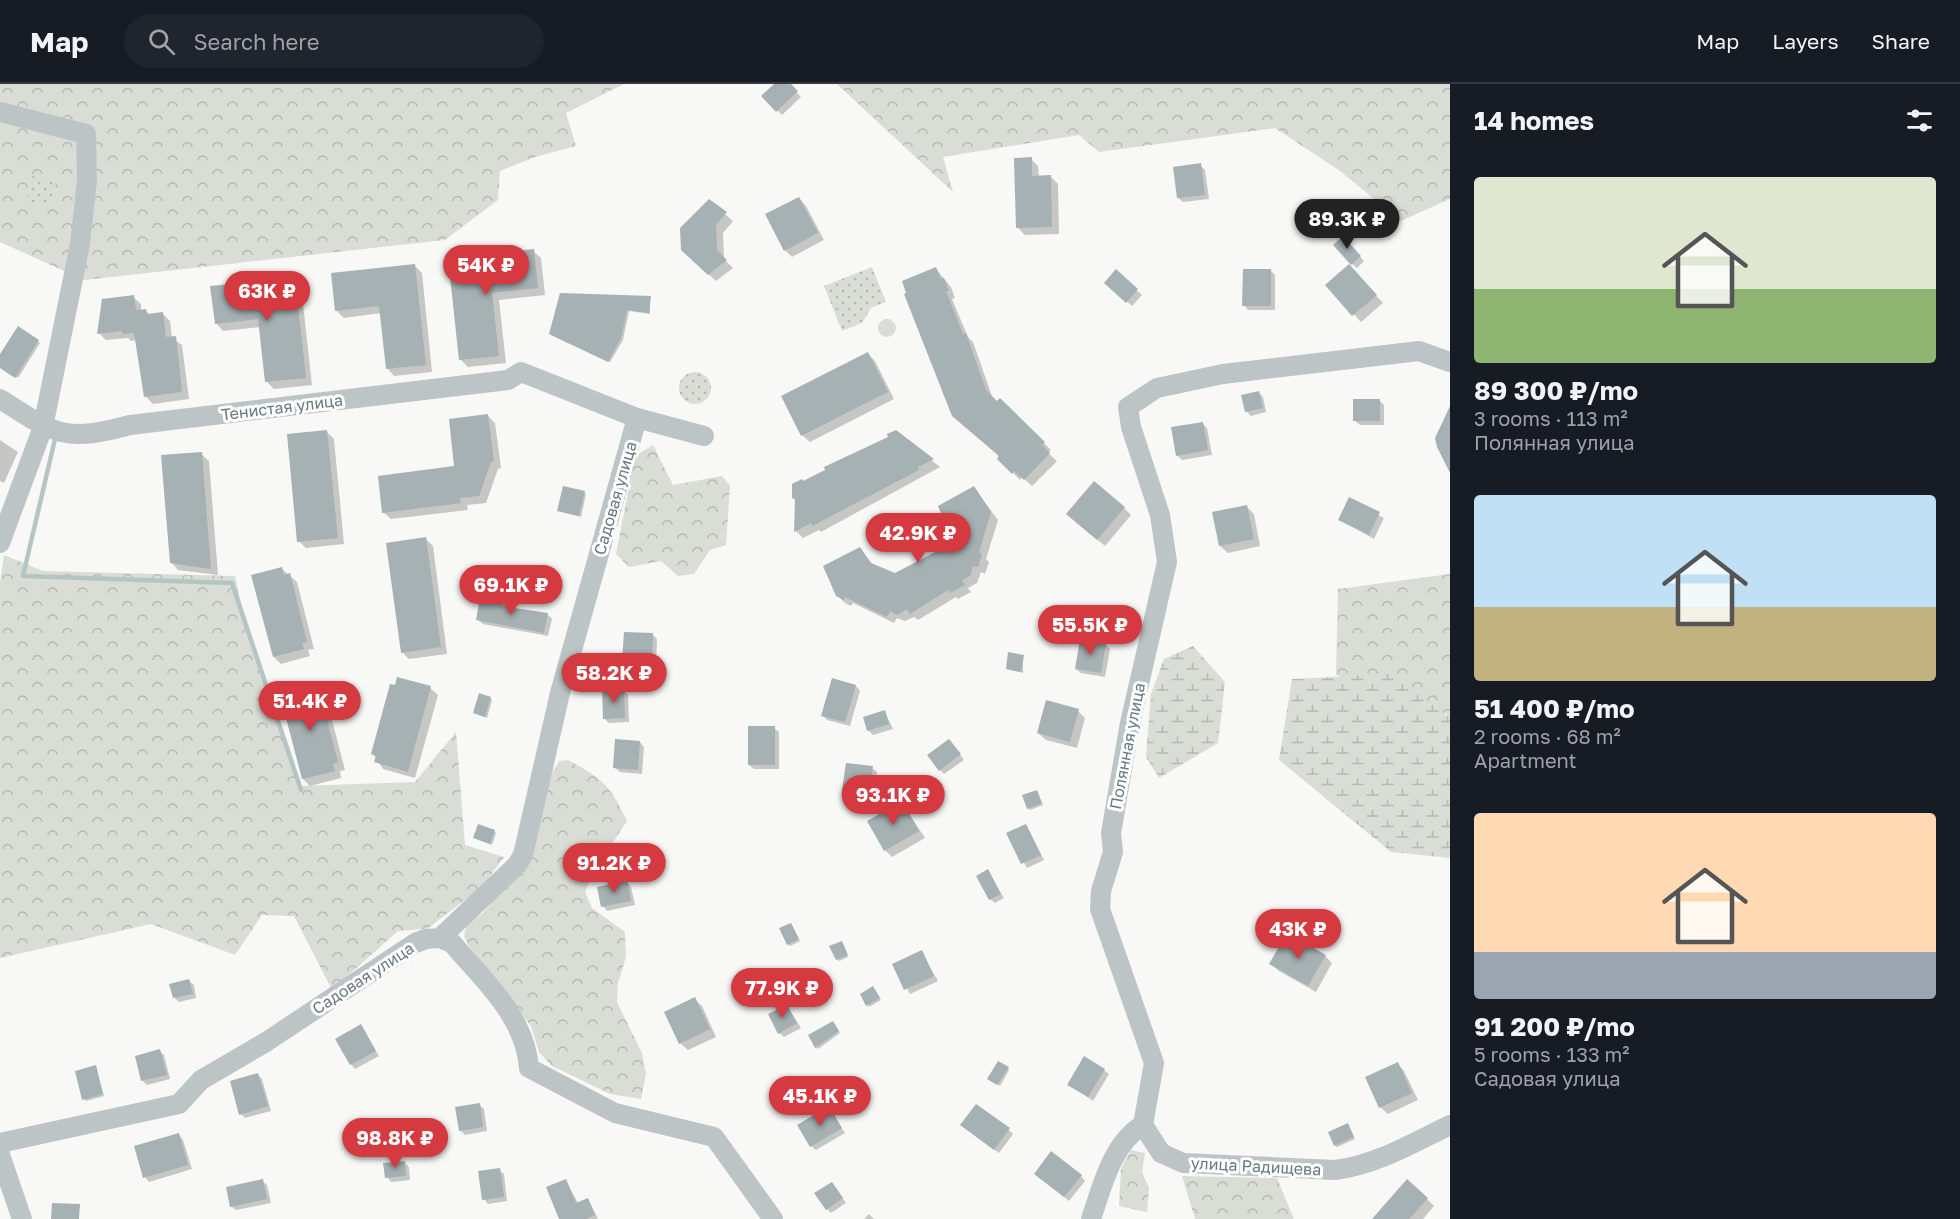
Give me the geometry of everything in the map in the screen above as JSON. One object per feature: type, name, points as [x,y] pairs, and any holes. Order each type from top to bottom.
[{"type":"street","points":[[0,112],[86,134],[87,181],[80,244],[43,427],[0,543]]},
{"type":"street","name":"Полянная улица","points":[[1143,1125],[1154,1063],[1100,909],[1101,891],[1113,852],[1111,833],[1130,723],[1167,562],[1160,515],[1131,427],[1128,407],[1157,388],[1223,374],[1419,351],[1450,362]]},
{"type":"street","name":"Тенистая улица","points":[[0,399],[43,427],[64,435],[507,380],[520,372],[637,418]]},
{"type":"street","points":[[637,418],[704,436]]},
{"type":"street","name":"Садовая улица","points":[[0,1143],[179,1104],[207,1076],[266,1042],[415,943],[440,938],[517,865],[523,855],[560,693],[637,418]]},
{"type":"street","points":[[440,938],[452,943],[508,1008],[521,1030],[529,1068],[615,1113],[714,1137],[773,1219]]},
{"type":"street","points":[[1091,1219],[1109,1169],[1126,1139],[1143,1125]]},
{"type":"street","name":"улица Радищева","points":[[1143,1125],[1161,1153],[1183,1163],[1335,1170],[1351,1168],[1386,1156],[1450,1125]]},
{"type":"street","points":[[0,1155],[22,1219]]},
{"type":"green space","points":[[0,84],[624,84],[566,113],[576,146],[535,157],[500,171],[498,200],[445,240],[84,280],[0,242]]},
{"type":"green space","points":[[837,84],[1450,84],[1450,199],[1401,221],[1340,171],[1275,128],[1099,152],[1079,135],[943,157],[953,192]]},
{"type":"green space","points":[[33,175],[56,181],[50,207],[26,201]]},
{"type":"green space","points":[[872,267],[886,302],[871,308],[862,323],[842,331],[824,286]]},
{"type":"green space","points":[[887,319],[893,322],[896,328],[893,334],[887,337],[881,334],[878,328],[881,322]]},
{"type":"green space","points":[[695,372],[706,377],[711,388],[706,399],[695,404],[684,399],[679,388],[684,377]]},
{"type":"green space","points":[[653,445],[673,485],[722,476],[730,486],[726,545],[710,550],[694,574],[678,576],[661,561],[629,567],[616,554],[635,456]]},
{"type":"green space","points":[[4,555],[43,571],[235,576],[246,627],[300,786],[415,782],[456,732],[465,845],[504,857],[482,887],[427,929],[398,931],[332,990],[294,916],[262,915],[235,955],[151,924],[0,958],[0,582]]},
{"type":"green space","points":[[1450,574],[1450,718],[1446,714],[1336,675],[1338,589]]},
{"type":"green space","points":[[1193,646],[1225,682],[1218,743],[1159,778],[1146,757],[1151,694],[1164,659]]},
{"type":"green space","points":[[1391,674],[1450,718],[1450,858],[1391,852],[1279,760],[1292,679]]},
{"type":"green space","points":[[568,760],[590,772],[604,784],[616,799],[627,821],[594,871],[585,892],[592,908],[625,932],[626,957],[618,983],[617,1002],[642,1053],[646,1074],[641,1099],[610,1094],[552,1066],[539,1052],[531,1026],[470,948],[464,936],[467,921],[482,914],[531,858],[552,773],[559,761]]},
{"type":"green space","points":[[1131,1150],[1145,1153],[1142,1172],[1149,1188],[1147,1212],[1119,1206],[1121,1168]]},
{"type":"green space","points":[[1182,1176],[1277,1178],[1294,1219],[1195,1219]]},
{"type":"building","points":[[774,84],[791,84],[798,91],[776,112],[761,96]]},
{"type":"building","points":[[1032,157],[1032,176],[1051,175],[1052,227],[1016,228],[1014,158]]},
{"type":"building","points":[[1201,163],[1205,195],[1177,198],[1173,167]]},
{"type":"building","points":[[799,197],[818,233],[784,251],[765,214]]},
{"type":"building","points":[[709,199],[727,212],[716,225],[717,250],[727,260],[708,275],[681,250],[680,228]]},
{"type":"building","points":[[1343,236],[1361,256],[1351,265],[1333,245]]},
{"type":"building","points":[[534,249],[538,288],[492,293],[499,356],[459,360],[448,258]]},
{"type":"building","points":[[415,264],[426,365],[386,369],[379,306],[335,311],[331,273]]},
{"type":"building","points":[[1349,264],[1377,295],[1352,316],[1325,285]]},
{"type":"building","points":[[936,267],[941,279],[944,278],[949,291],[946,291],[963,334],[966,333],[986,390],[997,401],[1000,398],[1045,442],[1042,445],[1050,453],[1024,480],[1014,471],[1012,474],[997,459],[999,456],[952,416],[904,294],[906,293],[902,281]]},
{"type":"building","points":[[1116,269],[1138,289],[1126,303],[1104,283]]},
{"type":"building","points":[[1243,269],[1271,269],[1271,306],[1242,306]]},
{"type":"building","points":[[295,277],[306,378],[265,382],[258,319],[215,324],[210,286]]},
{"type":"building","points":[[560,293],[651,296],[649,313],[627,310],[621,338],[608,362],[549,334]]},
{"type":"building","points":[[134,295],[136,310],[146,309],[147,314],[163,312],[166,337],[176,336],[182,392],[144,397],[134,333],[123,334],[122,331],[97,334],[102,299]]},
{"type":"building","points":[[18,326],[39,340],[15,378],[0,368],[0,354]]},
{"type":"building","points":[[868,352],[888,392],[801,436],[781,396]]},
{"type":"building","points":[[1259,391],[1263,408],[1245,412],[1241,395]]},
{"type":"building","points":[[1353,399],[1380,399],[1380,421],[1353,421]]},
{"type":"building","points":[[1450,406],[1450,473],[1435,438]]},
{"type":"building","points":[[488,414],[494,461],[491,462],[479,496],[460,498],[461,503],[382,513],[378,476],[454,466],[449,419]]},
{"type":"building","points":[[1203,422],[1208,450],[1176,456],[1171,427]]},
{"type":"building","points":[[327,430],[338,538],[297,542],[287,434]]},
{"type":"building","points":[[896,430],[934,459],[918,467],[919,470],[812,526],[811,523],[794,532],[795,499],[792,498],[792,484],[825,470],[824,467],[888,437],[887,434]]},
{"type":"building","points":[[202,452],[211,569],[170,563],[161,455]]},
{"type":"building","points":[[1094,481],[1125,507],[1097,540],[1066,514]]},
{"type":"building","points":[[563,486],[585,491],[579,516],[557,511]]},
{"type":"building","points":[[974,486],[991,512],[979,552],[982,554],[978,567],[973,566],[970,576],[962,580],[965,585],[950,593],[948,590],[910,614],[907,609],[897,615],[890,611],[887,617],[845,597],[844,600],[836,596],[823,566],[860,547],[871,563],[895,573],[937,551],[945,524],[938,506]]},
{"type":"building","points":[[1349,497],[1380,512],[1369,535],[1338,520]]},
{"type":"building","points":[[1247,505],[1254,539],[1219,546],[1212,512]]},
{"type":"building","points":[[426,537],[441,647],[401,653],[386,543]]},
{"type":"building","points":[[282,567],[284,575],[290,573],[307,642],[302,643],[304,649],[273,657],[251,575]]},
{"type":"building","points":[[480,597],[503,600],[502,606],[548,613],[544,633],[476,620]]},
{"type":"building","points":[[1124,614],[1137,616],[1135,633],[1122,631]]},
{"type":"building","points":[[624,632],[653,633],[652,662],[622,661]]},
{"type":"building","points":[[1080,639],[1106,643],[1101,673],[1075,669]]},
{"type":"building","points":[[1008,652],[1024,655],[1021,672],[1006,669]]},
{"type":"building","points":[[397,677],[431,686],[408,772],[374,762],[376,756],[371,754],[390,684],[395,685]]},
{"type":"building","points":[[832,678],[856,685],[845,722],[821,716]]},
{"type":"building","points":[[313,686],[315,694],[320,693],[338,762],[333,764],[335,771],[302,779],[280,695]]},
{"type":"building","points":[[624,688],[625,718],[603,719],[602,689]]},
{"type":"building","points":[[479,693],[491,697],[485,717],[473,713]]},
{"type":"building","points":[[1046,700],[1079,709],[1070,742],[1037,733]]},
{"type":"building","points":[[885,710],[889,724],[867,731],[863,717]]},
{"type":"building","points":[[748,726],[775,726],[775,765],[748,765]]},
{"type":"building","points":[[615,739],[640,741],[638,770],[613,768]]},
{"type":"building","points":[[949,739],[961,754],[939,771],[927,755]]},
{"type":"building","points":[[846,763],[873,766],[869,794],[842,790]]},
{"type":"building","points":[[1037,790],[1042,803],[1027,809],[1022,795]]},
{"type":"building","points":[[902,801],[919,831],[884,851],[867,821]]},
{"type":"building","points":[[478,824],[495,830],[490,844],[473,838]]},
{"type":"building","points":[[1026,824],[1041,855],[1021,864],[1006,833]]},
{"type":"building","points":[[988,869],[1001,894],[989,900],[976,876]]},
{"type":"building","points":[[627,880],[631,901],[601,907],[597,887]]},
{"type":"building","points":[[791,923],[799,939],[787,945],[779,928]]},
{"type":"building","points":[[1287,933],[1326,955],[1308,986],[1269,964]]},
{"type":"building","points":[[842,941],[848,955],[836,960],[829,946]]},
{"type":"building","points":[[922,950],[934,976],[904,990],[892,964]]},
{"type":"building","points":[[189,979],[193,994],[173,998],[169,984]]},
{"type":"building","points":[[873,986],[880,998],[866,1006],[860,994]]},
{"type":"building","points":[[695,997],[710,1029],[679,1044],[664,1012]]},
{"type":"building","points":[[787,1005],[797,1023],[778,1034],[768,1014]]},
{"type":"building","points":[[833,1021],[839,1031],[815,1048],[808,1035]]},
{"type":"building","points":[[361,1024],[376,1051],[350,1065],[335,1039]]},
{"type":"building","points":[[160,1049],[167,1075],[141,1081],[135,1056]]},
{"type":"building","points":[[1084,1056],[1105,1069],[1088,1097],[1067,1085]]},
{"type":"building","points":[[998,1061],[1009,1067],[997,1085],[987,1079]]},
{"type":"building","points":[[1398,1062],[1412,1093],[1379,1108],[1365,1077]]},
{"type":"building","points":[[96,1065],[103,1094],[82,1100],[75,1071]]},
{"type":"building","points":[[258,1073],[268,1106],[239,1115],[230,1081]]},
{"type":"building","points":[[480,1103],[483,1127],[459,1131],[455,1107]]},
{"type":"building","points":[[976,1104],[1010,1128],[994,1150],[960,1125]]},
{"type":"building","points":[[829,1106],[842,1128],[810,1147],[797,1125]]},
{"type":"building","points":[[1348,1123],[1354,1137],[1334,1146],[1328,1132]]},
{"type":"building","points":[[179,1133],[188,1165],[143,1178],[134,1146]]},
{"type":"building","points":[[1051,1151],[1082,1175],[1064,1197],[1034,1174]]},
{"type":"building","points":[[405,1161],[406,1176],[385,1178],[383,1163]]},
{"type":"building","points":[[500,1168],[504,1197],[482,1200],[478,1171]]},
{"type":"building","points":[[263,1179],[267,1199],[230,1207],[226,1187]]},
{"type":"building","points":[[566,1179],[576,1203],[588,1198],[595,1215],[586,1219],[559,1219],[546,1187]]},
{"type":"building","points":[[1407,1179],[1428,1198],[1409,1219],[1372,1219]]},
{"type":"building","points":[[832,1182],[843,1198],[826,1210],[814,1193]]},
{"type":"building","points":[[52,1203],[80,1204],[79,1219],[51,1219]]},
{"type":"waterway","points":[[55,439],[23,576],[232,583],[301,790]]}]
